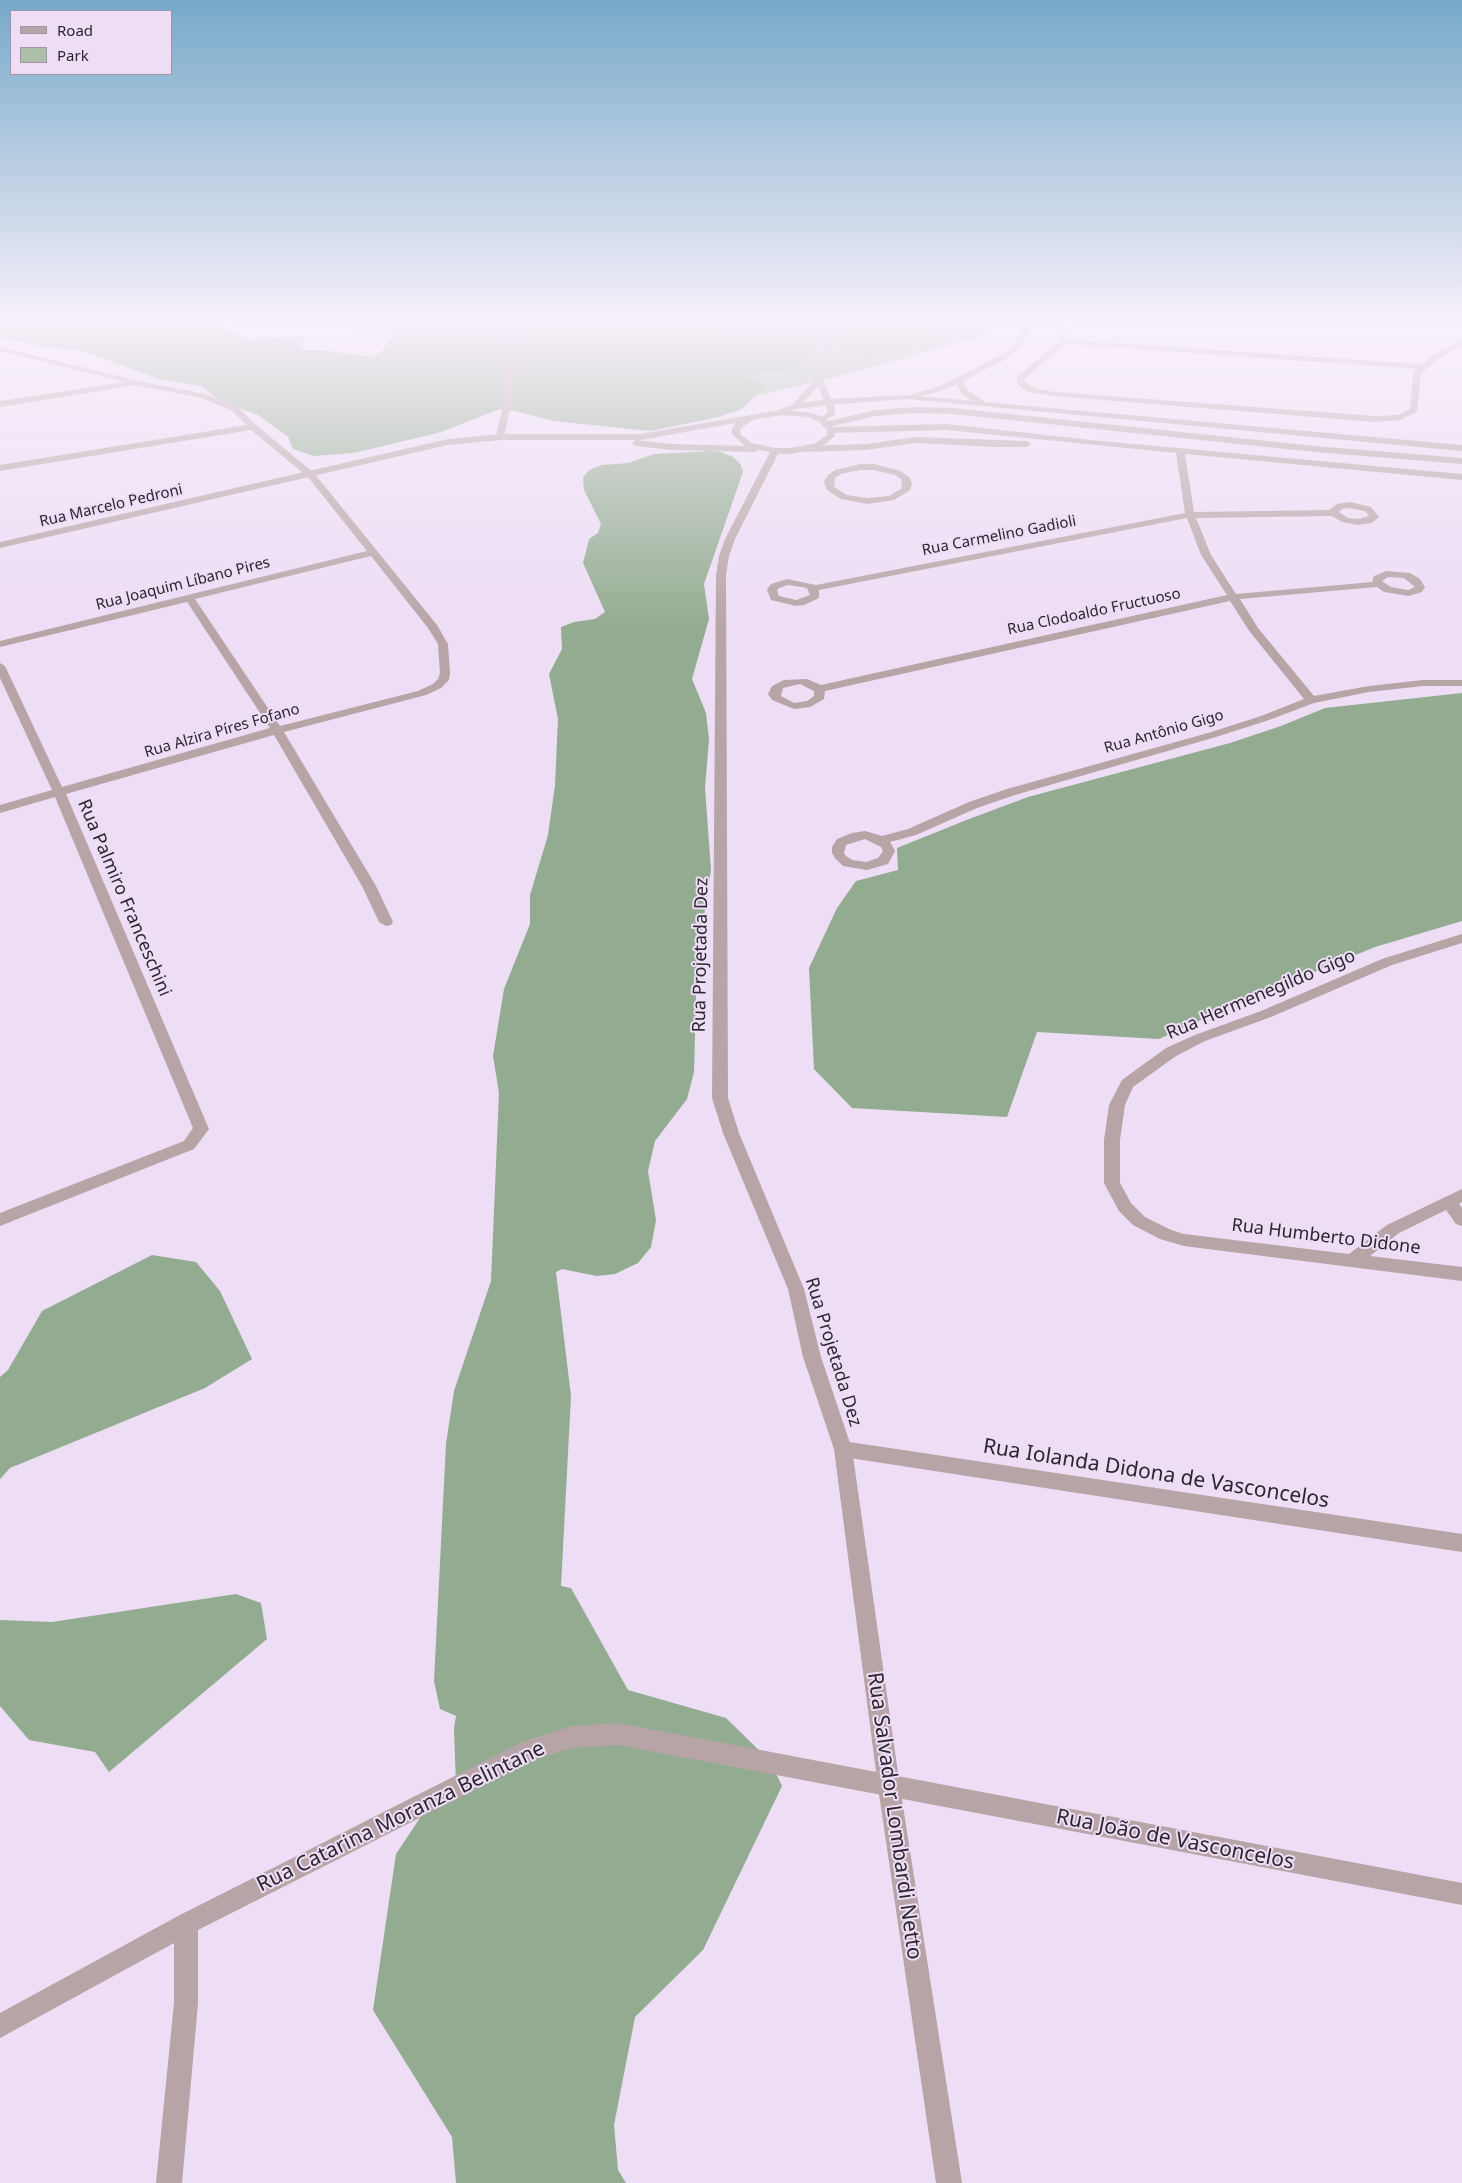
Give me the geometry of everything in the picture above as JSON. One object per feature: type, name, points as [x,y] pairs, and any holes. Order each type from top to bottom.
[{"type":"street","points":[[500,436],[502,425]]},
{"type":"street","name":"Rua Marcelo Pedroni","points":[[0,545],[448,442],[500,436],[641,437],[710,425]]},
{"type":"street","points":[[739,425],[736,428],[736,434],[741,440],[749,445],[768,450]]},
{"type":"street","points":[[805,449],[826,441],[831,436],[827,425],[914,428],[930,426],[1091,443],[1462,477]]},
{"type":"street","points":[[1086,425],[1316,449],[1462,461]]},
{"type":"street","points":[[1215,425],[1462,448]]},
{"type":"street","points":[[0,468],[252,427],[311,475],[373,553]]},
{"type":"street","points":[[914,428],[916,440]]},
{"type":"street","name":"Rua Marcelo Pedroni","points":[[582,438],[672,447],[768,450],[866,447],[916,440],[995,444],[1091,443]]},
{"type":"street","points":[[866,447],[874,467]]},
{"type":"street","name":"Rua Projetada Dez","points":[[768,450],[730,539],[724,556],[721,575],[720,1098],[731,1133],[796,1289],[812,1357],[843,1449]]},
{"type":"street","points":[[1180,451],[1190,515],[1206,555],[1254,630],[1312,700]]},
{"type":"street","points":[[860,467],[874,467],[892,471],[905,478],[907,484],[905,490],[891,498],[868,501],[844,497],[830,488],[828,482],[838,472],[860,467]]},
{"type":"street","name":"Rua Carmelino Gadioli","points":[[814,588],[1190,515],[1334,513]]},
{"type":"street","name":"Rua Joaquim Líbano Pires","points":[[0,644],[373,553]]},
{"type":"street","name":"Rua Alzira Píres Fofano","points":[[0,809],[277,730],[422,693],[437,686],[443,680],[444,673],[443,644],[436,632],[373,553]]},
{"type":"street","name":"Rua Clodoaldo Fructuoso","points":[[818,689],[1232,597],[1379,584]]},
{"type":"street","points":[[190,598],[277,730],[369,886],[386,922]]},
{"type":"street","name":"Rua Palmiro Franceschini","points":[[0,666],[60,793],[201,1129],[189,1145],[0,1220]]},
{"type":"street","name":"Rua Antônio Gigo","points":[[882,840],[912,832],[973,805],[1011,792],[1212,735],[1312,700],[1369,689],[1423,684],[1462,683]]},
{"type":"street","name":"Rua Hermenegildo Gigo","points":[[1184,1240],[1166,1236],[1139,1222],[1124,1207],[1112,1183],[1112,1140],[1117,1105],[1127,1084],[1171,1052],[1200,1038],[1266,1014],[1387,962],[1462,938]]},
{"type":"street","points":[[1353,1260],[1393,1229],[1455,1198],[1462,1220]]},
{"type":"street","name":"Rua Humberto Didone","points":[[1184,1240],[1462,1274]]},
{"type":"street","name":"Rua Iolanda Didona de Vasconcelos","points":[[843,1449],[1462,1543]]},
{"type":"street","name":"Rua Salvador Lombardi Netto","points":[[843,1449],[889,1787],[948,2183]]},
{"type":"street","name":"Rua Catarina Moranza Belintane","points":[[0,2026],[186,1924],[530,1750],[572,1737],[618,1734],[889,1787]]},
{"type":"street","name":"Rua João de Vasconcelos","points":[[889,1787],[1462,1894]]},
{"type":"street","points":[[169,2183],[186,2002],[186,1924]]},
{"type":"shaded area","points":[[271,425],[459,425],[438,433],[353,453],[314,456],[293,449],[288,437]]},
{"type":"shaded area","points":[[591,425],[680,425],[650,431]]},
{"type":"shaded area","points":[[721,452],[733,457],[740,463],[743,472],[704,584],[709,619],[692,679],[706,713],[709,739],[705,788],[711,870],[697,961],[694,1072],[687,1099],[655,1141],[648,1171],[656,1220],[651,1247],[638,1263],[615,1274],[597,1276],[562,1269],[556,1272],[571,1396],[561,1586],[571,1588],[628,1690],[726,1718],[770,1761],[782,1786],[703,1950],[635,2017],[614,2125],[618,2170],[626,2183],[456,2183],[452,2137],[373,2010],[396,1854],[424,1812],[456,1785],[454,1728],[456,1716],[440,1709],[434,1681],[446,1444],[454,1391],[491,1281],[499,1093],[493,1056],[504,989],[530,924],[530,895],[548,835],[555,785],[558,719],[549,674],[562,649],[561,627],[574,622],[595,619],[605,612],[583,563],[589,539],[598,533],[601,524],[584,490],[583,478],[589,470],[602,465],[628,463],[654,454]]},
{"type":"shaded area","points":[[1462,693],[1462,921],[1375,947],[1236,1004],[1159,1039],[1037,1032],[1007,1117],[852,1108],[814,1069],[809,968],[837,908],[856,881],[898,870],[897,848],[1028,797],[1230,743],[1281,726],[1325,708]]},
{"type":"shaded area","points":[[152,1255],[196,1262],[220,1291],[252,1359],[205,1388],[10,1468],[0,1479],[0,1377],[8,1370],[42,1311]]},
{"type":"shaded area","points":[[236,1594],[261,1603],[267,1639],[109,1772],[95,1752],[29,1740],[0,1706],[0,1620],[52,1622]]}]
